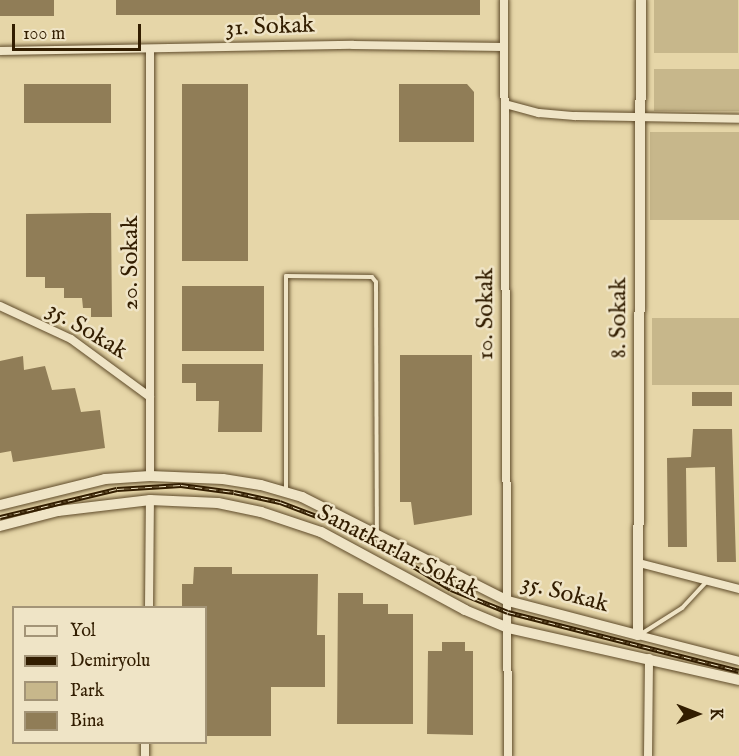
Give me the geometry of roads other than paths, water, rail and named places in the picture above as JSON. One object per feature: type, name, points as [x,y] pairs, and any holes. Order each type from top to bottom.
[{"type":"street","name":"10. Sokak","points":[[504,0],[508,756]]},
{"type":"street","name":"8. Sokak","points":[[638,636],[641,0]]},
{"type":"street","name":"31. Sokak","points":[[0,51],[353,45],[504,47]]},
{"type":"street","name":"20. Sokak","points":[[150,50],[150,476]]},
{"type":"street","points":[[505,104],[539,113],[642,118],[739,119]]},
{"type":"street","name":"35. Sokak","points":[[0,306],[78,344],[150,397]]},
{"type":"street","name":"35. Sokak","points":[[0,505],[105,480],[150,476],[223,479],[285,492],[508,601],[739,661]]},
{"type":"street","points":[[149,606],[150,500]]},
{"type":"street","name":"Sanatkarlar Sokak","points":[[0,526],[58,511],[150,500],[218,503],[261,512],[321,532],[465,610],[508,628],[739,680]]},
{"type":"street","points":[[639,563],[739,589]]},
{"type":"street","points":[[648,756],[649,658]]},
{"type":"lane","points":[[285,492],[286,276],[290,273],[372,277],[376,282],[376,537]]},
{"type":"lane","points":[[638,636],[682,608],[707,581]]},
{"type":"railway","points":[[0,517],[117,489],[181,485],[234,492],[280,502],[356,531],[451,589],[508,612],[739,671]]}]
